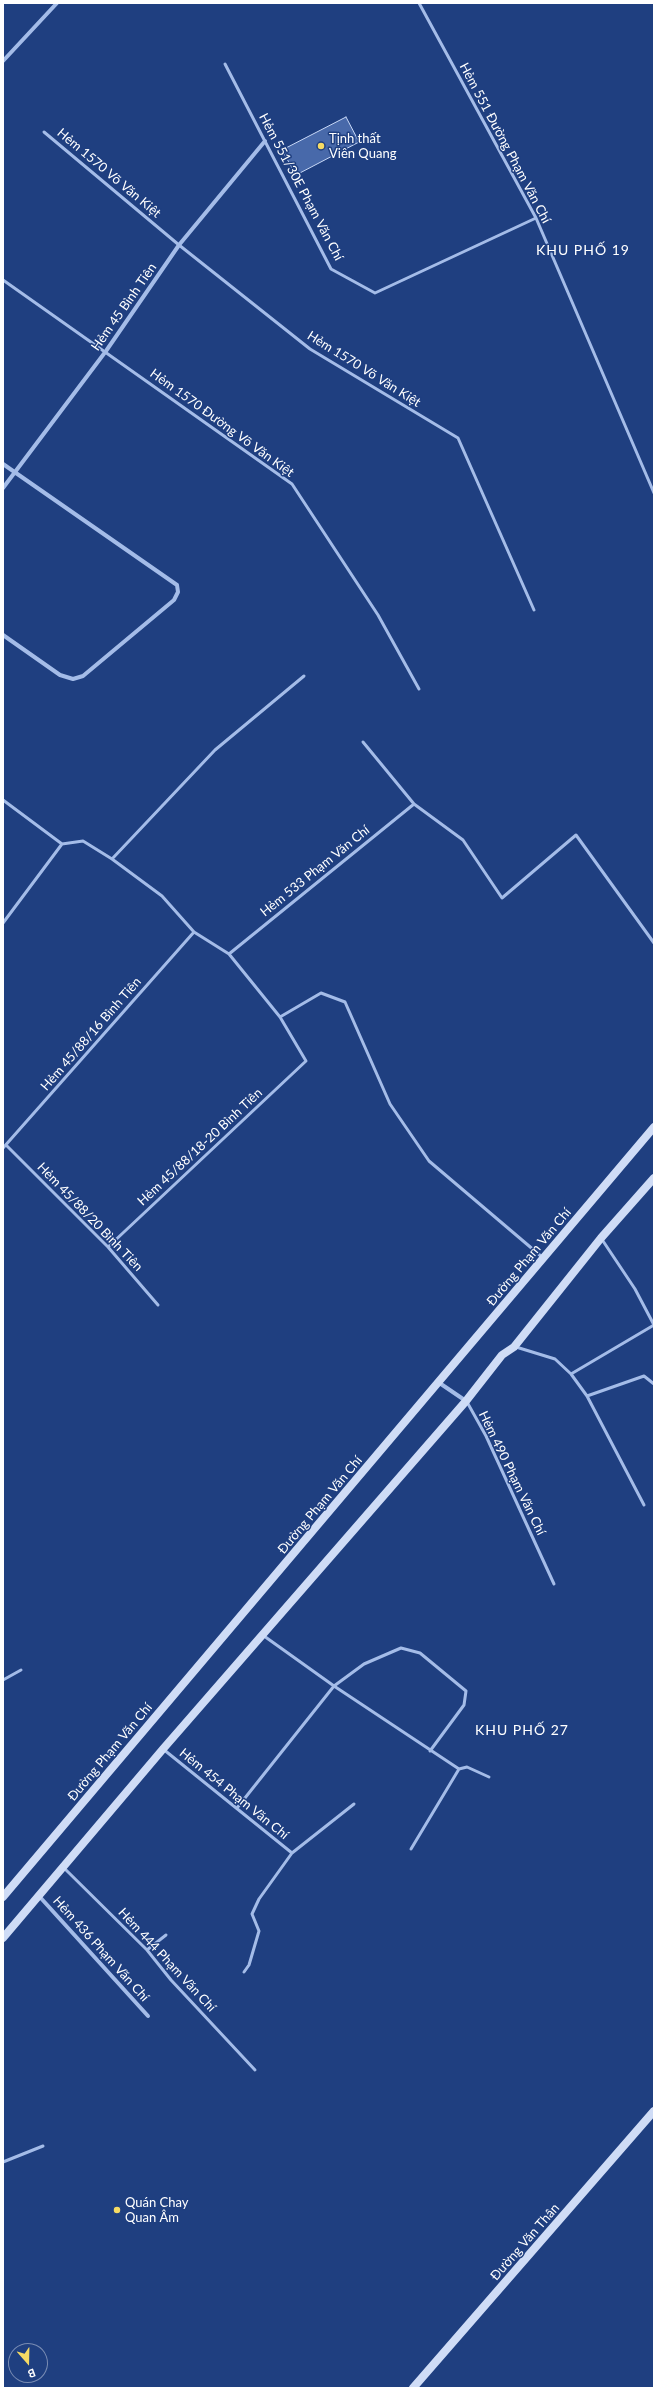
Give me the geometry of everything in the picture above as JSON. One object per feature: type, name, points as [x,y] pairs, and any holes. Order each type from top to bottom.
[{"type":"main road","name":"Đường Phạm Văn Chí","points":[[3,1897],[654,1128]]},
{"type":"main road","points":[[3,1938],[163,1749],[466,1401],[502,1355],[514,1347],[601,1238],[654,1178]]},
{"type":"main road","name":"Đường Văn Thân","points":[[414,2388],[654,2111]]},
{"type":"street","points":[[3,61],[57,3]]},
{"type":"street","name":"Hẻm 45 Bình Tiên","points":[[3,488],[16,473],[106,351],[179,245],[265,141]]},
{"type":"street","points":[[3,464],[177,585],[178,592],[174,600],[83,676],[73,679],[60,675],[3,634]]},
{"type":"street","name":"Hẻm 490 Phạm Văn Chí","points":[[438,1382],[466,1401]]},
{"type":"street","name":"Hẻm 436 Phạm Văn Chí","points":[[39,1896],[148,2016]]},
{"type":"lane","name":"Hẻm 551 Đường Phạm Văn Chí","points":[[419,3],[536,218],[654,493]]},
{"type":"lane","name":"Hẻm 551/30E Phạm Văn Chí","points":[[225,64],[331,269],[375,292],[536,218]]},
{"type":"lane","name":"Hẻm 1570 Võ Văn Kiệt","points":[[44,132],[179,245],[310,349],[458,438],[534,610]]},
{"type":"lane","name":"Hẻm 1570 Đường Võ Văn Kiệt","points":[[3,280],[106,351],[292,484],[378,615],[419,689]]},
{"type":"lane","points":[[112,859],[215,750],[304,676]]},
{"type":"lane","points":[[363,742],[414,804],[463,840],[502,898],[576,835],[654,943]]},
{"type":"lane","points":[[3,800],[62,844],[83,841],[112,859],[162,896],[194,932],[229,954],[280,1017],[321,993],[345,1002],[390,1104],[429,1161],[544,1259]]},
{"type":"lane","name":"Hẻm 533 Phạm Văn Chí","points":[[229,954],[414,804]]},
{"type":"lane","points":[[3,924],[62,844]]},
{"type":"lane","name":"Hẻm 45/88/16 Bình Tiên","points":[[4,1147],[194,932]]},
{"type":"lane","name":"Hẻm 45/88/18-20 Bình Tiên","points":[[108,1247],[306,1061],[280,1017]]},
{"type":"lane","name":"Hẻm 45/88/20 Bình Tiên","points":[[4,1147],[108,1247],[158,1305]]},
{"type":"lane","points":[[571,1374],[654,1325],[635,1289],[601,1238]]},
{"type":"lane","points":[[514,1347],[555,1359],[571,1374],[587,1396],[644,1505]]},
{"type":"lane","points":[[587,1396],[644,1376],[654,1384]]},
{"type":"lane","name":"Hẻm 490 Phạm Văn Chí","points":[[466,1401],[486,1436],[554,1584]]},
{"type":"lane","points":[[263,1634],[334,1686],[459,1769]]},
{"type":"lane","points":[[237,1808],[334,1686],[364,1664],[401,1648],[420,1653],[466,1691],[464,1705],[430,1751]]},
{"type":"lane","points":[[3,1680],[21,1670]]},
{"type":"lane","name":"Hẻm 454 Phạm Văn Chí","points":[[163,1749],[292,1853]]},
{"type":"lane","points":[[411,1849],[459,1769],[467,1766],[489,1777]]},
{"type":"lane","points":[[244,1972],[249,1965],[259,1931],[252,1914],[259,1899],[292,1853],[354,1804]]},
{"type":"lane","name":"Hẻm 444 Phạm Văn Chí","points":[[63,1866],[147,1950],[171,1980],[255,2070]]},
{"type":"lane","points":[[147,1950],[166,1935]]},
{"type":"lane","points":[[3,2162],[43,2146]]},
{"type":"building","name":"Tịnh thất Viên Quang","points":[[346,117],[359,142],[296,175],[282,150]]},
{"type":"place","name":"Tịnh thất Viên Quang","points":[[321,146]]},
{"type":"place","name":"Quán Chay Quan Âm","points":[[117,2210]]},
{"type":"district","name":"KHU PHỐ 19","points":[[583,250]]},
{"type":"district","name":"KHU PHỐ 27","points":[[522,1730]]}]
